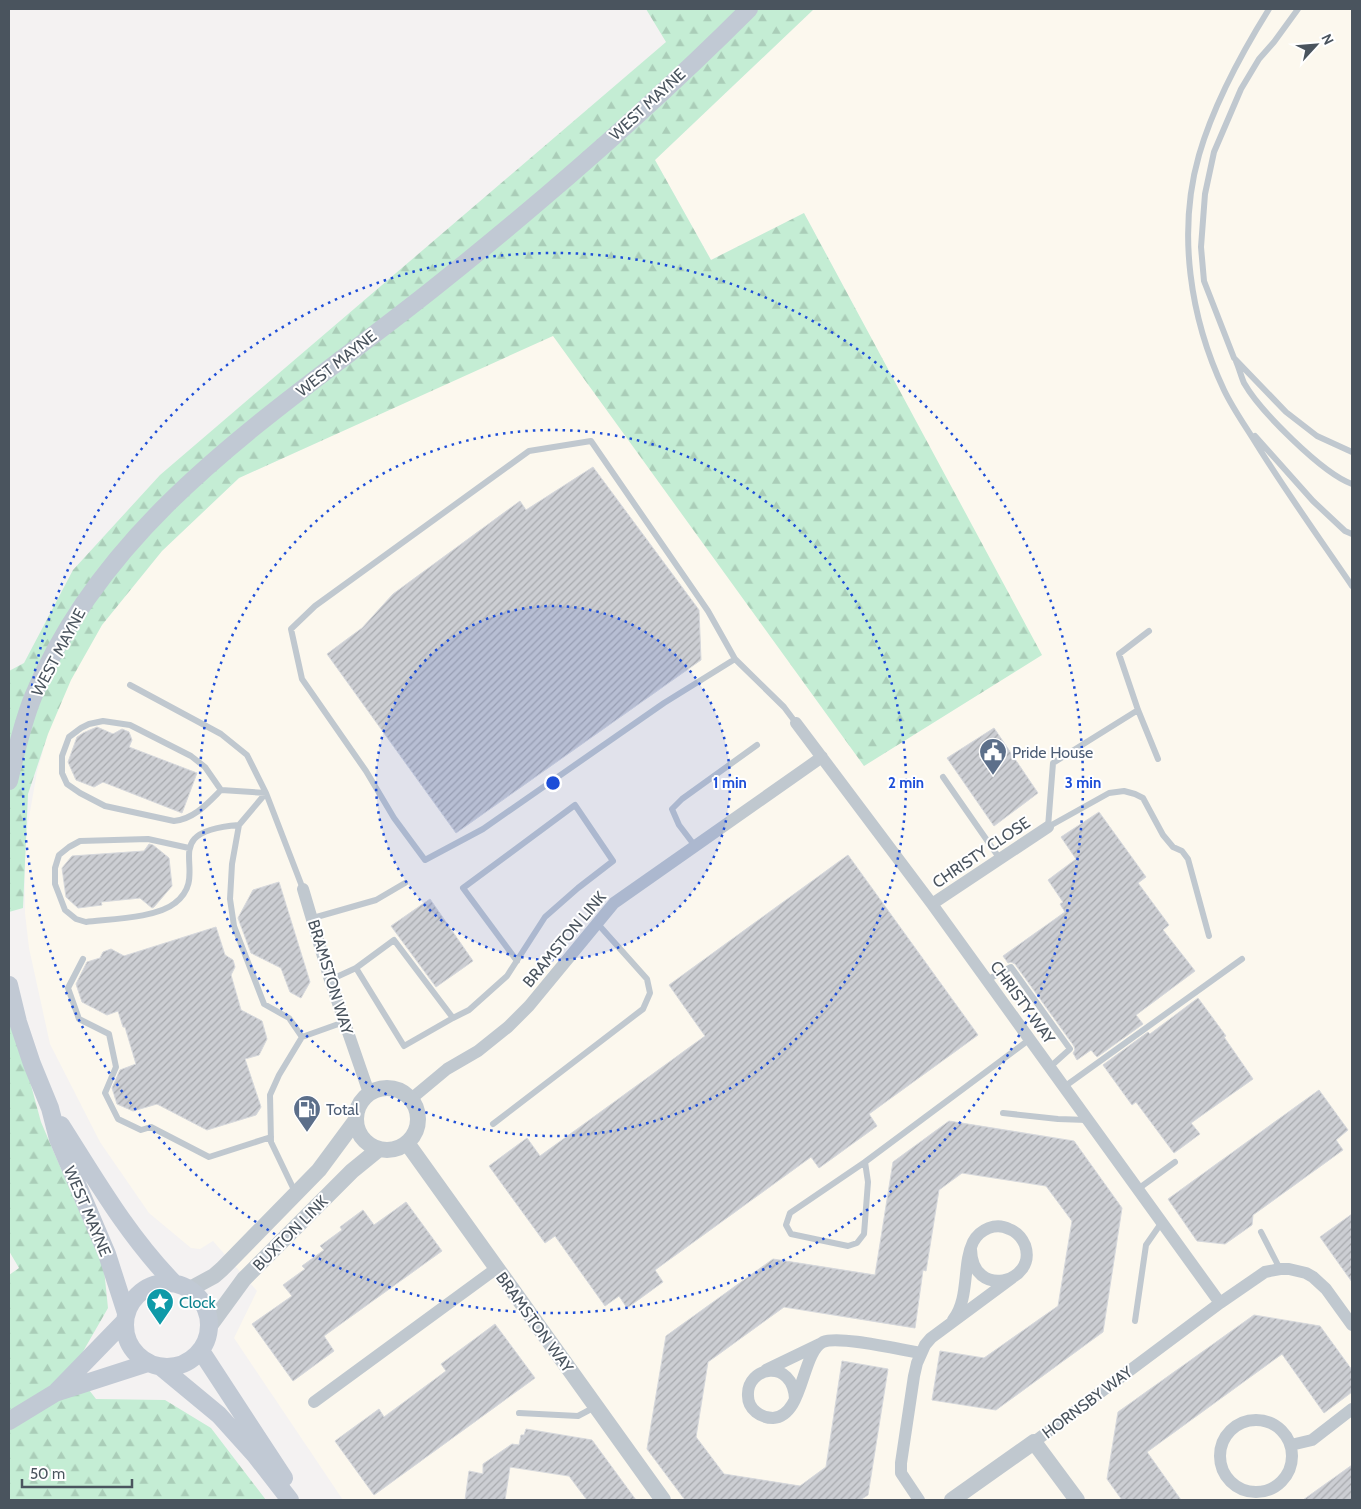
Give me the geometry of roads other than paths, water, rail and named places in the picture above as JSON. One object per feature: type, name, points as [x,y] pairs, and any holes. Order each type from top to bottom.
[{"type":"main road","name":"WEST MAYNE","points":[[9,781],[19,739],[33,697],[67,631],[88,597],[110,567],[187,484],[230,446],[432,290],[489,243],[613,137],[749,9]]},
{"type":"main road","name":"WEST MAYNE","points":[[9,985],[18,1022],[32,1064],[50,1108],[58,1139],[107,1254],[125,1317]]},
{"type":"main road","name":"WEST MAYNE","points":[[50,1108],[112,1208],[151,1258],[174,1283]]},
{"type":"main road","points":[[9,1421],[55,1393],[154,1365],[172,1367],[193,1359],[201,1351],[210,1327],[208,1312],[201,1299],[190,1289],[174,1283],[161,1282],[144,1289],[131,1302],[125,1317],[55,1393]]},
{"type":"main road","points":[[125,1317],[125,1334],[130,1346],[138,1356],[154,1365],[219,1415],[255,1455],[290,1500]]},
{"type":"main road","points":[[201,1351],[281,1470],[296,1500]]},
{"type":"street","name":"CHRISTY WAY","points":[[796,723],[932,904],[1220,1303]]},
{"type":"street","name":"BRAMSTON LINK","points":[[411,1098],[447,1069],[478,1051],[508,1027],[528,1006],[614,903],[822,757]]},
{"type":"street","name":"CHRISTY CLOSE","points":[[932,904],[1048,827]]},
{"type":"street","name":"BRAMSTON WAY","points":[[303,889],[330,980],[370,1093]]},
{"type":"street","points":[[378,1089],[396,1089],[404,1092],[411,1098],[418,1112],[418,1120],[417,1130],[407,1143],[396,1149],[379,1149],[362,1138],[356,1120],[359,1107],[370,1093],[378,1089]]},
{"type":"street","name":"BUXTON LINK","points":[[190,1289],[214,1276],[222,1269],[296,1194],[333,1154],[356,1120]]},
{"type":"street","name":"BRAMSTON WAY","points":[[407,1143],[663,1500]]},
{"type":"street","name":"BUXTON LINK","points":[[210,1327],[244,1279],[352,1171],[379,1149]]},
{"type":"street","points":[[919,1500],[901,1473],[901,1463],[914,1376],[921,1353],[931,1338],[948,1326],[1012,1278],[1022,1269],[1026,1257],[1024,1243],[1014,1231],[999,1226],[990,1228],[978,1235],[971,1249],[960,1307],[948,1326]]},
{"type":"street","points":[[971,1249],[973,1263],[981,1276],[999,1282],[1012,1278]]},
{"type":"street","points":[[314,1402],[497,1268]]},
{"type":"street","points":[[1280,1269],[1297,1270],[1313,1277],[1326,1289],[1352,1325]]},
{"type":"street","name":"HORNSBY WAY","points":[[952,1500],[1034,1442],[1258,1276],[1280,1269]]},
{"type":"street","points":[[820,1343],[813,1354],[790,1408],[778,1417],[769,1418],[760,1416],[753,1410],[748,1402],[747,1393],[749,1385],[754,1378],[762,1372],[820,1343],[828,1340],[846,1341],[921,1353]]},
{"type":"street","points":[[762,1372],[771,1370],[780,1372],[788,1377],[792,1384],[795,1399]]},
{"type":"street","points":[[1291,1445],[1312,1440],[1352,1409]]},
{"type":"street","points":[[1249,1420],[1262,1420],[1274,1424],[1281,1430],[1291,1445],[1291,1466],[1286,1477],[1276,1486],[1264,1491],[1252,1492],[1241,1488],[1224,1473],[1220,1461],[1226,1435],[1235,1426],[1249,1420]]},
{"type":"street","points":[[1034,1442],[1077,1500]]},
{"type":"lane","points":[[1270,9],[1252,36],[1229,79],[1199,155],[1193,183],[1188,226],[1194,300],[1209,353],[1224,391],[1277,477],[1352,586]]},
{"type":"lane","points":[[1298,9],[1259,59],[1241,89],[1214,152],[1205,194],[1201,247],[1204,281],[1244,383],[1260,406],[1305,451],[1329,471],[1352,484]]},
{"type":"lane","points":[[1234,358],[1286,412],[1317,436],[1352,452]]},
{"type":"lane","points":[[1239,417],[1313,501],[1345,531],[1352,534]]},
{"type":"lane","points":[[735,659],[664,703],[482,829],[425,860],[394,818],[366,771],[302,679],[291,630],[315,606],[529,451],[591,440],[708,611],[735,659],[784,707],[796,723]]},
{"type":"lane","points":[[1149,631],[1119,654],[1138,710],[1158,759]]},
{"type":"lane","points":[[130,685],[221,734],[247,755],[266,793],[303,889]]},
{"type":"lane","points":[[1048,827],[1053,763],[1138,710]]},
{"type":"lane","points":[[103,721],[130,726],[191,756],[205,767],[221,790],[208,804],[185,820],[174,821],[106,806],[80,793],[67,784],[62,773],[62,756],[69,737],[80,728],[89,724],[103,721]]},
{"type":"lane","points":[[695,846],[679,825],[672,809],[682,799],[757,745]]},
{"type":"lane","points":[[942,777],[1000,859]]},
{"type":"lane","points":[[221,790],[266,793]]},
{"type":"lane","points":[[1048,827],[1109,793],[1124,791],[1143,798],[1163,835],[1173,847],[1182,851],[1188,859],[1209,936]]},
{"type":"lane","points":[[266,793],[239,825],[232,864],[230,899],[234,926],[264,1004],[289,1018],[302,1037]]},
{"type":"lane","points":[[356,968],[404,1046],[469,1010],[507,976],[517,961],[545,917],[578,888],[613,862],[575,805],[462,888],[517,961]]},
{"type":"lane","points":[[189,848],[148,839],[80,841],[59,855],[55,868],[55,884],[58,894],[65,910],[76,919],[86,922],[154,913],[174,904],[186,893],[190,880],[189,848],[193,840],[202,832],[219,826],[239,825]]},
{"type":"lane","points":[[313,918],[376,900],[405,883]]},
{"type":"lane","points":[[493,1124],[643,1009],[650,993],[647,978],[597,923]]},
{"type":"lane","points":[[330,980],[356,968],[394,940],[453,1018]]},
{"type":"lane","points":[[1064,1087],[1242,959]]},
{"type":"lane","points":[[83,960],[68,988],[78,1019],[109,1034],[116,1067],[105,1093],[118,1119],[141,1130],[151,1127],[209,1157],[271,1137]]},
{"type":"lane","points":[[987,980],[1011,966],[1070,1048],[1050,1067]]},
{"type":"lane","points":[[296,1194],[271,1142],[270,1096],[278,1075],[302,1037],[344,1022]]},
{"type":"lane","points":[[865,1162],[868,1182],[864,1234],[857,1243],[848,1246],[791,1234],[786,1225],[790,1213],[865,1162],[1030,1039]]},
{"type":"lane","points":[[1003,1113],[1088,1120]]},
{"type":"lane","points":[[1138,1189],[1175,1162]]},
{"type":"lane","points":[[1135,1321],[1146,1245],[1162,1222]]},
{"type":"lane","points":[[1261,1232],[1280,1269]]},
{"type":"lane","points":[[519,1413],[578,1416],[596,1406]]},
{"type":"place","name":"Pride House","points":[[993,776]]},
{"type":"place","name":"Total","points":[[307,1133]]},
{"type":"place","name":"Clock","points":[[160,1326]]}]
